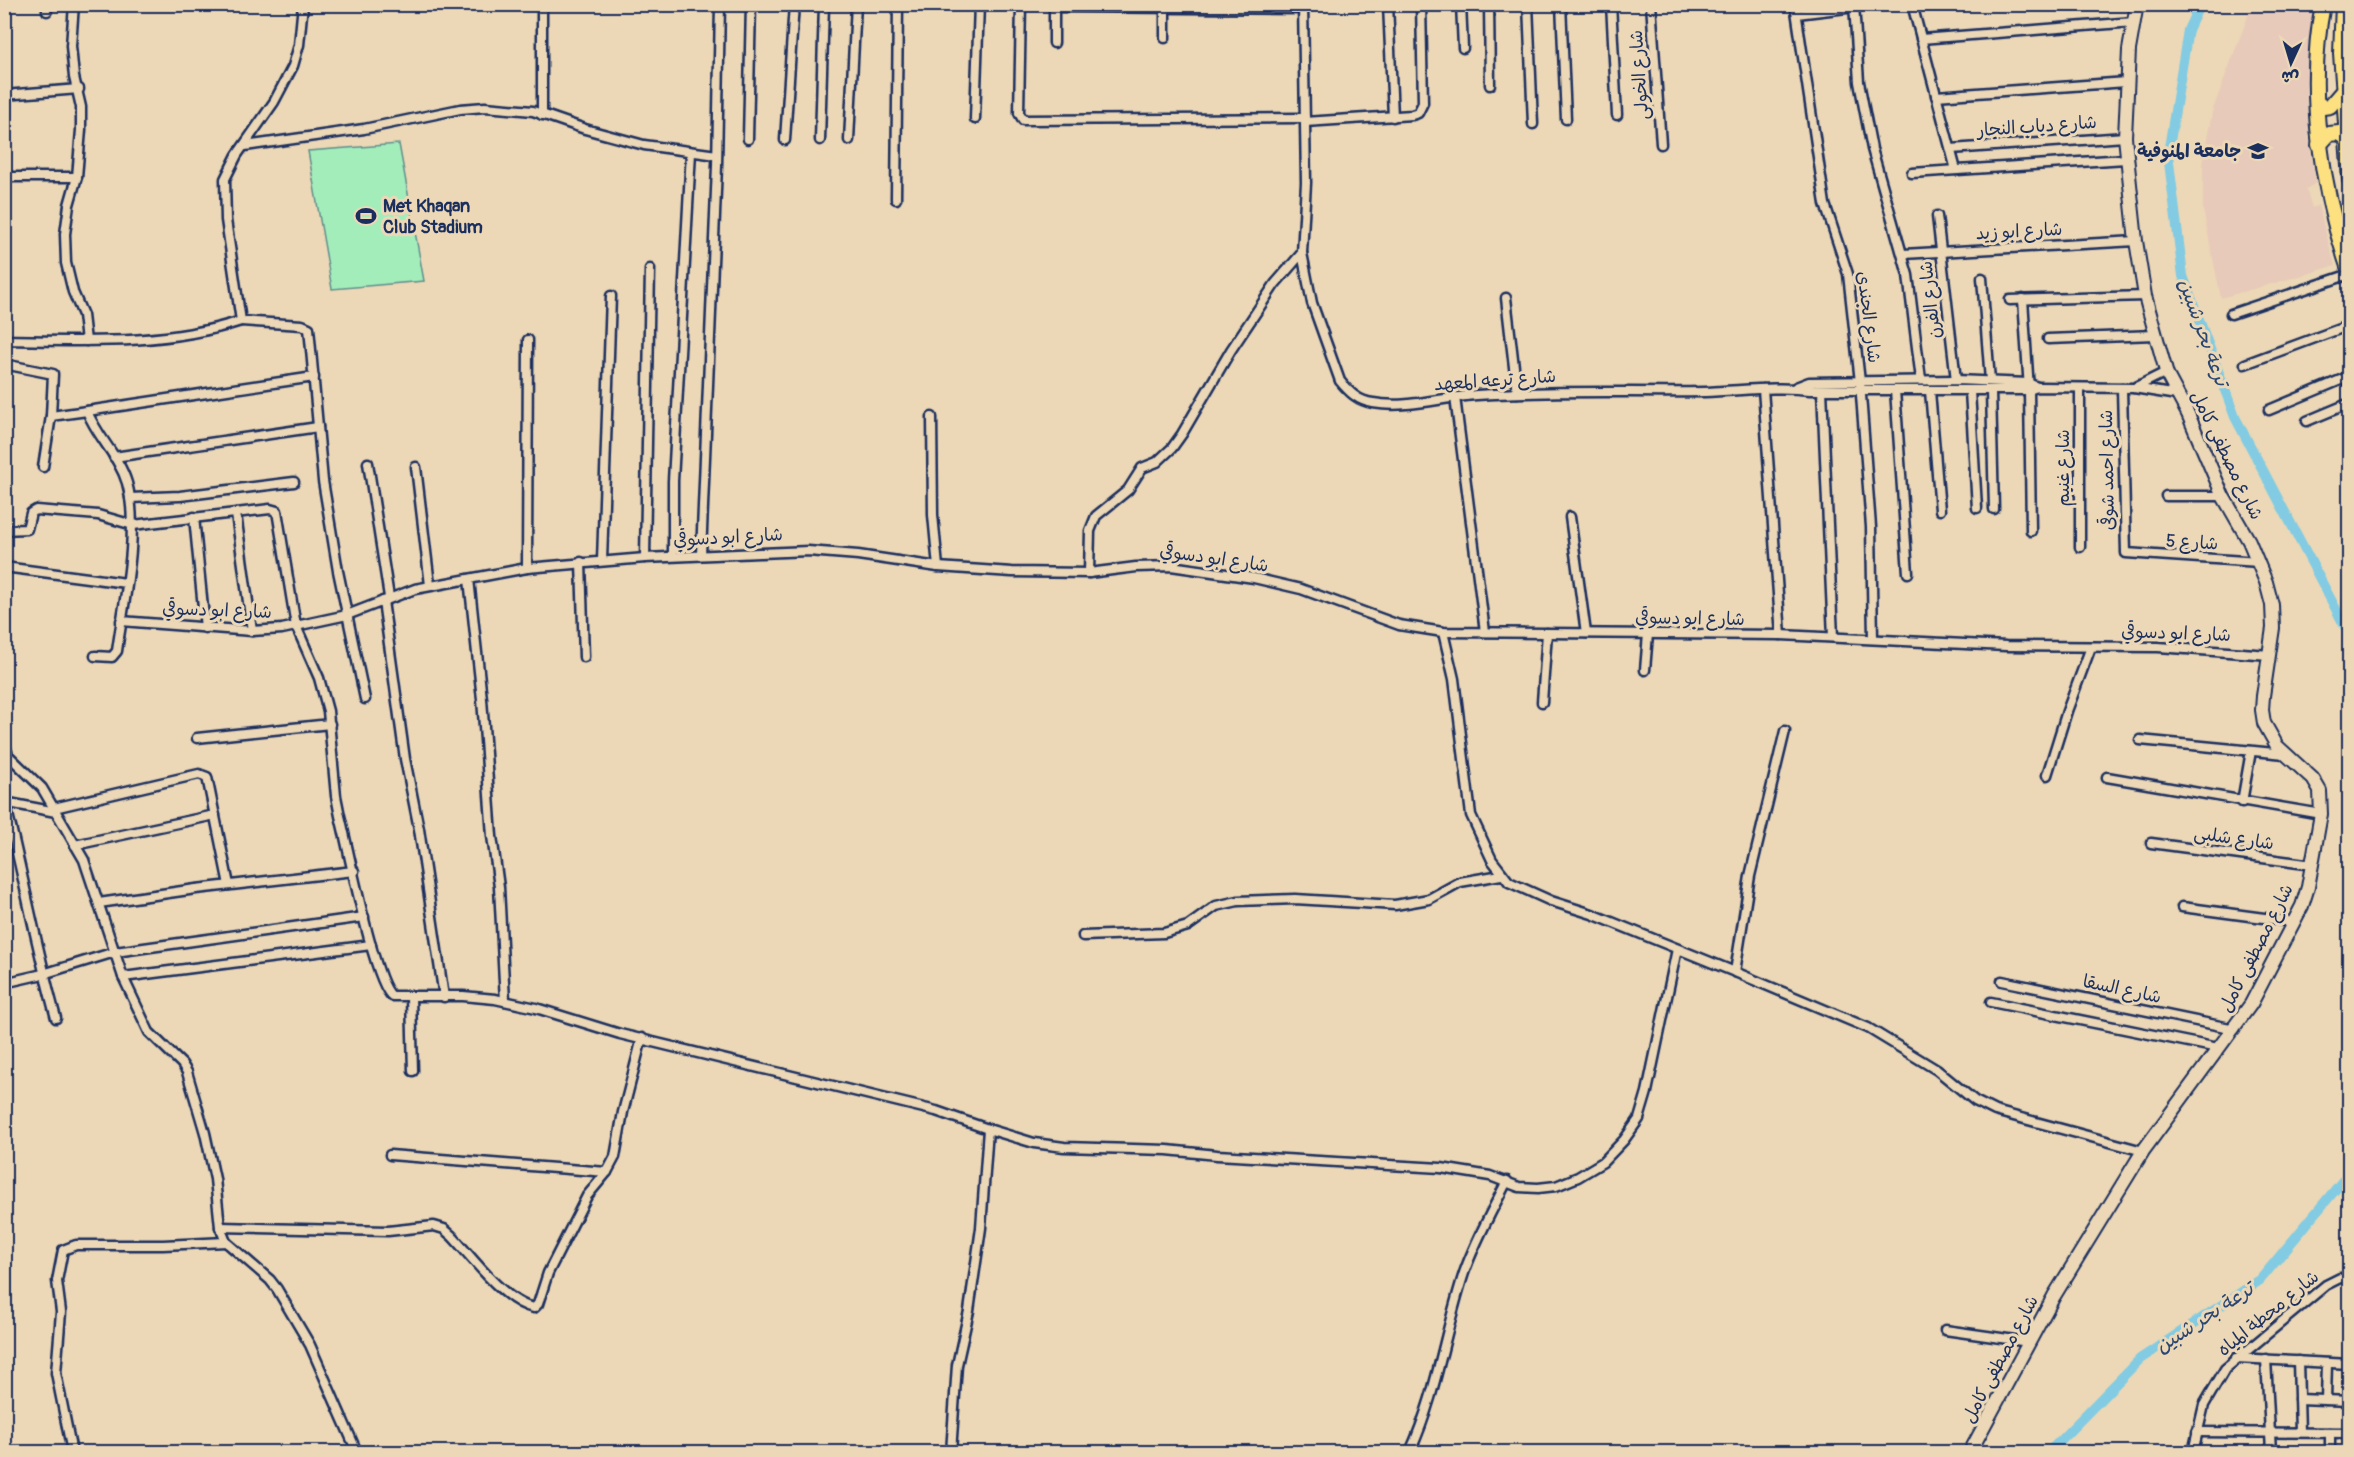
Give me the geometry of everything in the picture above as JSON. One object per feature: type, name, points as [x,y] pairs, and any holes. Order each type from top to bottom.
[{"type":"main road","name":"شارع مصطفى كامل","points":[[1970,1452],[2054,1296],[2143,1151],[2218,1048],[2235,1029],[2251,1004],[2294,922],[2308,887],[2321,814],[2320,791],[2313,779],[2273,741],[2264,723],[2262,710],[2273,628],[2272,605],[2259,562],[2223,496],[2193,424],[2166,372],[2145,296],[2136,242],[2125,137],[2126,82],[2137,4]]},
{"type":"main road","points":[[2323,4],[2319,36],[2317,103],[2319,145],[2331,210],[2349,273]]},
{"type":"main road","points":[[2343,4],[2341,53],[2349,180]]},
{"type":"main road","points":[[2317,103],[2330,106],[2343,91]]},
{"type":"main road","points":[[2319,145],[2329,134],[2339,133],[2347,138]]},
{"type":"street","points":[[74,4],[71,46],[74,77],[79,89],[81,130],[77,177],[67,224],[66,263],[73,292],[83,315],[86,341]]},
{"type":"street","points":[[241,321],[226,219],[225,179],[237,155],[274,102],[293,66],[299,45],[303,4]]},
{"type":"street","points":[[542,4],[542,115]]},
{"type":"street","points":[[701,555],[717,155],[720,4]]},
{"type":"street","points":[[748,139],[751,4]]},
{"type":"street","points":[[785,140],[794,4]]},
{"type":"street","points":[[820,140],[824,4]]},
{"type":"street","points":[[849,140],[856,4]]},
{"type":"street","points":[[896,200],[898,4]]},
{"type":"street","points":[[975,119],[979,4]]},
{"type":"street","points":[[1021,4],[1019,113],[1020,118],[1025,121],[1305,120],[1412,116],[1418,112],[1423,103],[1421,4]]},
{"type":"street","points":[[1388,4],[1393,117]]},
{"type":"street","points":[[1461,4],[1463,48]]},
{"type":"street","points":[[1489,4],[1490,85]]},
{"type":"street","points":[[1527,4],[1533,124]]},
{"type":"street","points":[[1561,4],[1566,118]]},
{"type":"street","points":[[1611,4],[1617,115]]},
{"type":"street","name":"شارع الخولى","points":[[1651,4],[1661,144]]},
{"type":"street","name":"شارع الجندى","points":[[1795,4],[1825,204],[1847,266],[1861,386],[1871,527],[1873,639]]},
{"type":"street","points":[[1912,4],[1956,171]]},
{"type":"street","points":[[1054,43],[1054,6],[1303,7]]},
{"type":"street","points":[[1165,6],[1165,38]]},
{"type":"street","points":[[1797,14],[1855,6],[1861,93],[1872,149],[1908,275],[1921,380]]},
{"type":"street","name":"شارع ترعه المعهد","points":[[1303,7],[1306,183],[1302,254],[1312,303],[1340,381],[1359,399],[1384,404],[1517,393],[1707,392],[1793,388],[1822,390],[1921,380],[1990,381],[2031,387],[2080,389],[2134,388],[2178,395]]},
{"type":"street","points":[[1921,39],[2134,22]]},
{"type":"street","points":[[1936,96],[2126,82]]},
{"type":"street","points":[[4,95],[79,89]]},
{"type":"street","points":[[245,146],[364,129],[466,108],[516,108],[644,145],[717,155]]},
{"type":"street","name":"شارع دياب النجار","points":[[1951,148],[2125,137]]},
{"type":"street","points":[[673,556],[675,429],[692,152]]},
{"type":"street","points":[[1912,173],[2126,159]]},
{"type":"street","points":[[4,177],[77,177]]},
{"type":"street","name":"شارع الفرن","points":[[1937,216],[1956,380]]},
{"type":"street","name":"شارع ابو زيد","points":[[1903,254],[2136,242]]},
{"type":"street","points":[[1089,573],[1090,531],[1096,516],[1128,490],[1142,468],[1157,462],[1172,448],[1231,350],[1275,284],[1302,254]]},
{"type":"street","points":[[645,558],[650,269]]},
{"type":"street","points":[[2231,314],[2349,273]]},
{"type":"street","points":[[1982,278],[1990,381]]},
{"type":"street","points":[[602,561],[611,296]]},
{"type":"street","points":[[2010,300],[2145,296]]},
{"type":"street","points":[[1506,298],[1517,393]]},
{"type":"street","points":[[2023,299],[2031,387],[2031,531]]},
{"type":"street","points":[[4,340],[86,341],[164,338],[212,331],[241,321],[306,325],[310,334],[323,481],[365,699]]},
{"type":"street","points":[[2246,364],[2349,325]]},
{"type":"street","points":[[2048,339],[2155,335]]},
{"type":"street","points":[[527,568],[528,340]]},
{"type":"street","points":[[4,364],[53,374],[51,416],[43,467]]},
{"type":"street","name":"شارع ترعه المعهد","points":[[2134,388],[2166,372]]},
{"type":"street","points":[[2269,410],[2349,376]]},
{"type":"street","points":[[51,416],[314,377]]},
{"type":"street","points":[[1942,380],[1944,391]]},
{"type":"street","name":"شارع ترعه المعهد","points":[[1793,388],[1809,382],[1895,390],[1970,391],[2031,387]]},
{"type":"street","name":"شارع احمد شوقى","points":[[2122,388],[2126,551]]},
{"type":"street","points":[[1763,389],[1781,635]]},
{"type":"street","name":"شارع غنيم","points":[[2080,389],[2080,547]]},
{"type":"street","points":[[1822,390],[1833,637]]},
{"type":"street","points":[[1895,390],[1908,573]]},
{"type":"street","points":[[1930,390],[1940,510]]},
{"type":"street","points":[[1991,390],[1994,509]]},
{"type":"street","points":[[1970,391],[1977,507]]},
{"type":"street","points":[[1455,397],[1485,632]]},
{"type":"street","points":[[2307,421],[2349,404]]},
{"type":"street","points":[[87,411],[127,483],[133,525],[115,655],[112,657],[95,656]]},
{"type":"street","points":[[932,417],[933,515],[938,567]]},
{"type":"street","points":[[114,457],[318,427]]},
{"type":"street","points":[[368,463],[405,759],[419,829],[444,997]]},
{"type":"street","points":[[416,467],[430,585]]},
{"type":"street","points":[[130,498],[192,495],[294,482]]},
{"type":"street","points":[[2166,496],[2223,496]]},
{"type":"street","points":[[4,530],[27,529],[31,513],[36,510],[98,515],[133,525],[270,509],[277,511],[296,627],[319,678],[330,724],[336,796],[364,917],[388,993],[397,998],[463,996],[505,1001],[536,1008],[620,1034],[858,1094],[936,1111],[1034,1143],[1064,1147],[1167,1150],[1464,1170],[1507,1181],[1519,1187],[1538,1188],[1556,1186],[1578,1177],[1603,1162],[1624,1140],[1639,1119],[1647,1092],[1677,949]]},
{"type":"street","points":[[236,514],[252,631]]},
{"type":"street","points":[[194,517],[205,628]]},
{"type":"street","points":[[1570,517],[1586,633]]},
{"type":"street","name":"شارع ابو دسوقي","points":[[121,621],[252,631],[296,627],[347,615],[430,585],[527,568],[673,556],[808,551],[858,555],[938,567],[1012,572],[1089,573],[1136,567],[1171,566],[1254,578],[1301,589],[1408,627],[1443,632],[1781,635],[2006,646],[2167,647],[2270,655]]},
{"type":"street","name":"شارع 5","points":[[2126,551],[2130,555],[2259,562]]},
{"type":"street","points":[[581,562],[584,657]]},
{"type":"street","points":[[4,567],[126,583]]},
{"type":"street","points":[[469,579],[482,699],[492,837],[499,887],[505,1001]]},
{"type":"street","points":[[1443,632],[1454,680],[1471,815],[1482,842],[1501,875],[1519,888],[1592,914],[1868,1028],[1937,1070],[1975,1101],[2004,1115],[2143,1151]]},
{"type":"street","points":[[1542,702],[1546,633]]},
{"type":"street","points":[[1645,670],[1648,634]]},
{"type":"street","points":[[2047,775],[2067,711],[2091,647]]},
{"type":"street","points":[[197,738],[330,724]]},
{"type":"street","points":[[1735,972],[1750,876],[1785,731]]},
{"type":"street","points":[[2140,740],[2286,754]]},
{"type":"street","points":[[5,748],[8,755],[42,788],[84,860],[123,977],[150,1032],[187,1072],[197,1103],[215,1179],[220,1227],[226,1242],[278,1289],[310,1345],[357,1452]]},
{"type":"street","points":[[2242,801],[2251,751]]},
{"type":"street","points":[[56,1018],[5,802],[55,810],[202,774],[207,777],[229,885]]},
{"type":"street","points":[[2107,777],[2321,814]]},
{"type":"street","points":[[75,844],[215,815]]},
{"type":"street","name":"شارع شلبى","points":[[2151,843],[2313,865]]},
{"type":"street","points":[[99,903],[354,871]]},
{"type":"street","points":[[1083,936],[1175,931],[1188,926],[1216,906],[1238,901],[1285,899],[1395,905],[1415,903],[1429,899],[1460,882],[1501,875]]},
{"type":"street","points":[[2182,907],[2294,922]]},
{"type":"street","points":[[4,983],[44,974],[115,952],[364,917]]},
{"type":"street","points":[[123,977],[371,945]]},
{"type":"street","name":"شارع السقا","points":[[2002,981],[2235,1029]]},
{"type":"street","points":[[411,998],[413,1071]]},
{"type":"street","points":[[1991,1002],[2218,1048]]},
{"type":"street","points":[[220,1227],[388,1231],[434,1227],[444,1229],[502,1289],[515,1300],[534,1308],[538,1304],[548,1273],[587,1196],[607,1172],[615,1157],[623,1112],[642,1038]]},
{"type":"street","points":[[951,1452],[957,1365],[969,1311],[981,1228],[988,1129]]},
{"type":"street","points":[[390,1155],[607,1172]]},
{"type":"street","points":[[1410,1452],[1425,1419],[1464,1275],[1479,1236],[1507,1181]]},
{"type":"street","points":[[72,1452],[56,1373],[61,1305],[57,1281],[63,1250],[76,1245],[226,1242]]},
{"type":"street","name":"شارع محطة المياه","points":[[2193,1452],[2209,1392],[2225,1369],[2326,1285],[2340,1278],[2349,1278]]},
{"type":"street","points":[[1945,1330],[2029,1342]]},
{"type":"street","points":[[2236,1358],[2349,1364]]},
{"type":"street","points":[[2266,1359],[2271,1452]]},
{"type":"street","points":[[2298,1361],[2300,1432]]},
{"type":"street","points":[[2326,1400],[2327,1363]]},
{"type":"street","points":[[2299,1399],[2349,1401]]},
{"type":"street","points":[[2197,1432],[2349,1433]]},
{"type":"street","points":[[2330,1432],[2330,1452]]},
{"type":"shaded area","name":"جامعة المنوفية","points":[[2252,5],[2317,5],[2310,42],[2306,89],[2309,140],[2316,183],[2306,189],[2312,208],[2318,205],[2335,266],[2221,298],[2203,210],[2203,161],[2212,112]]},
{"type":"green space","name":"Met Khaqan Club Stadium","points":[[399,144],[424,281],[332,289],[308,151]]},
{"type":"waterway","name":"ترعة بحر شبين","points":[[2200,4],[2188,30],[2168,154],[2183,276],[2235,417],[2350,636]]},
{"type":"waterway","name":"ترعة بحر شبين","points":[[2049,1452],[2140,1359],[2260,1280],[2350,1172]]},
{"type":"place","name":"جامعة المنوفية","points":[[2258,151]]},
{"type":"place","name":"Met Khaqan Club Stadium","points":[[366,216]]}]
